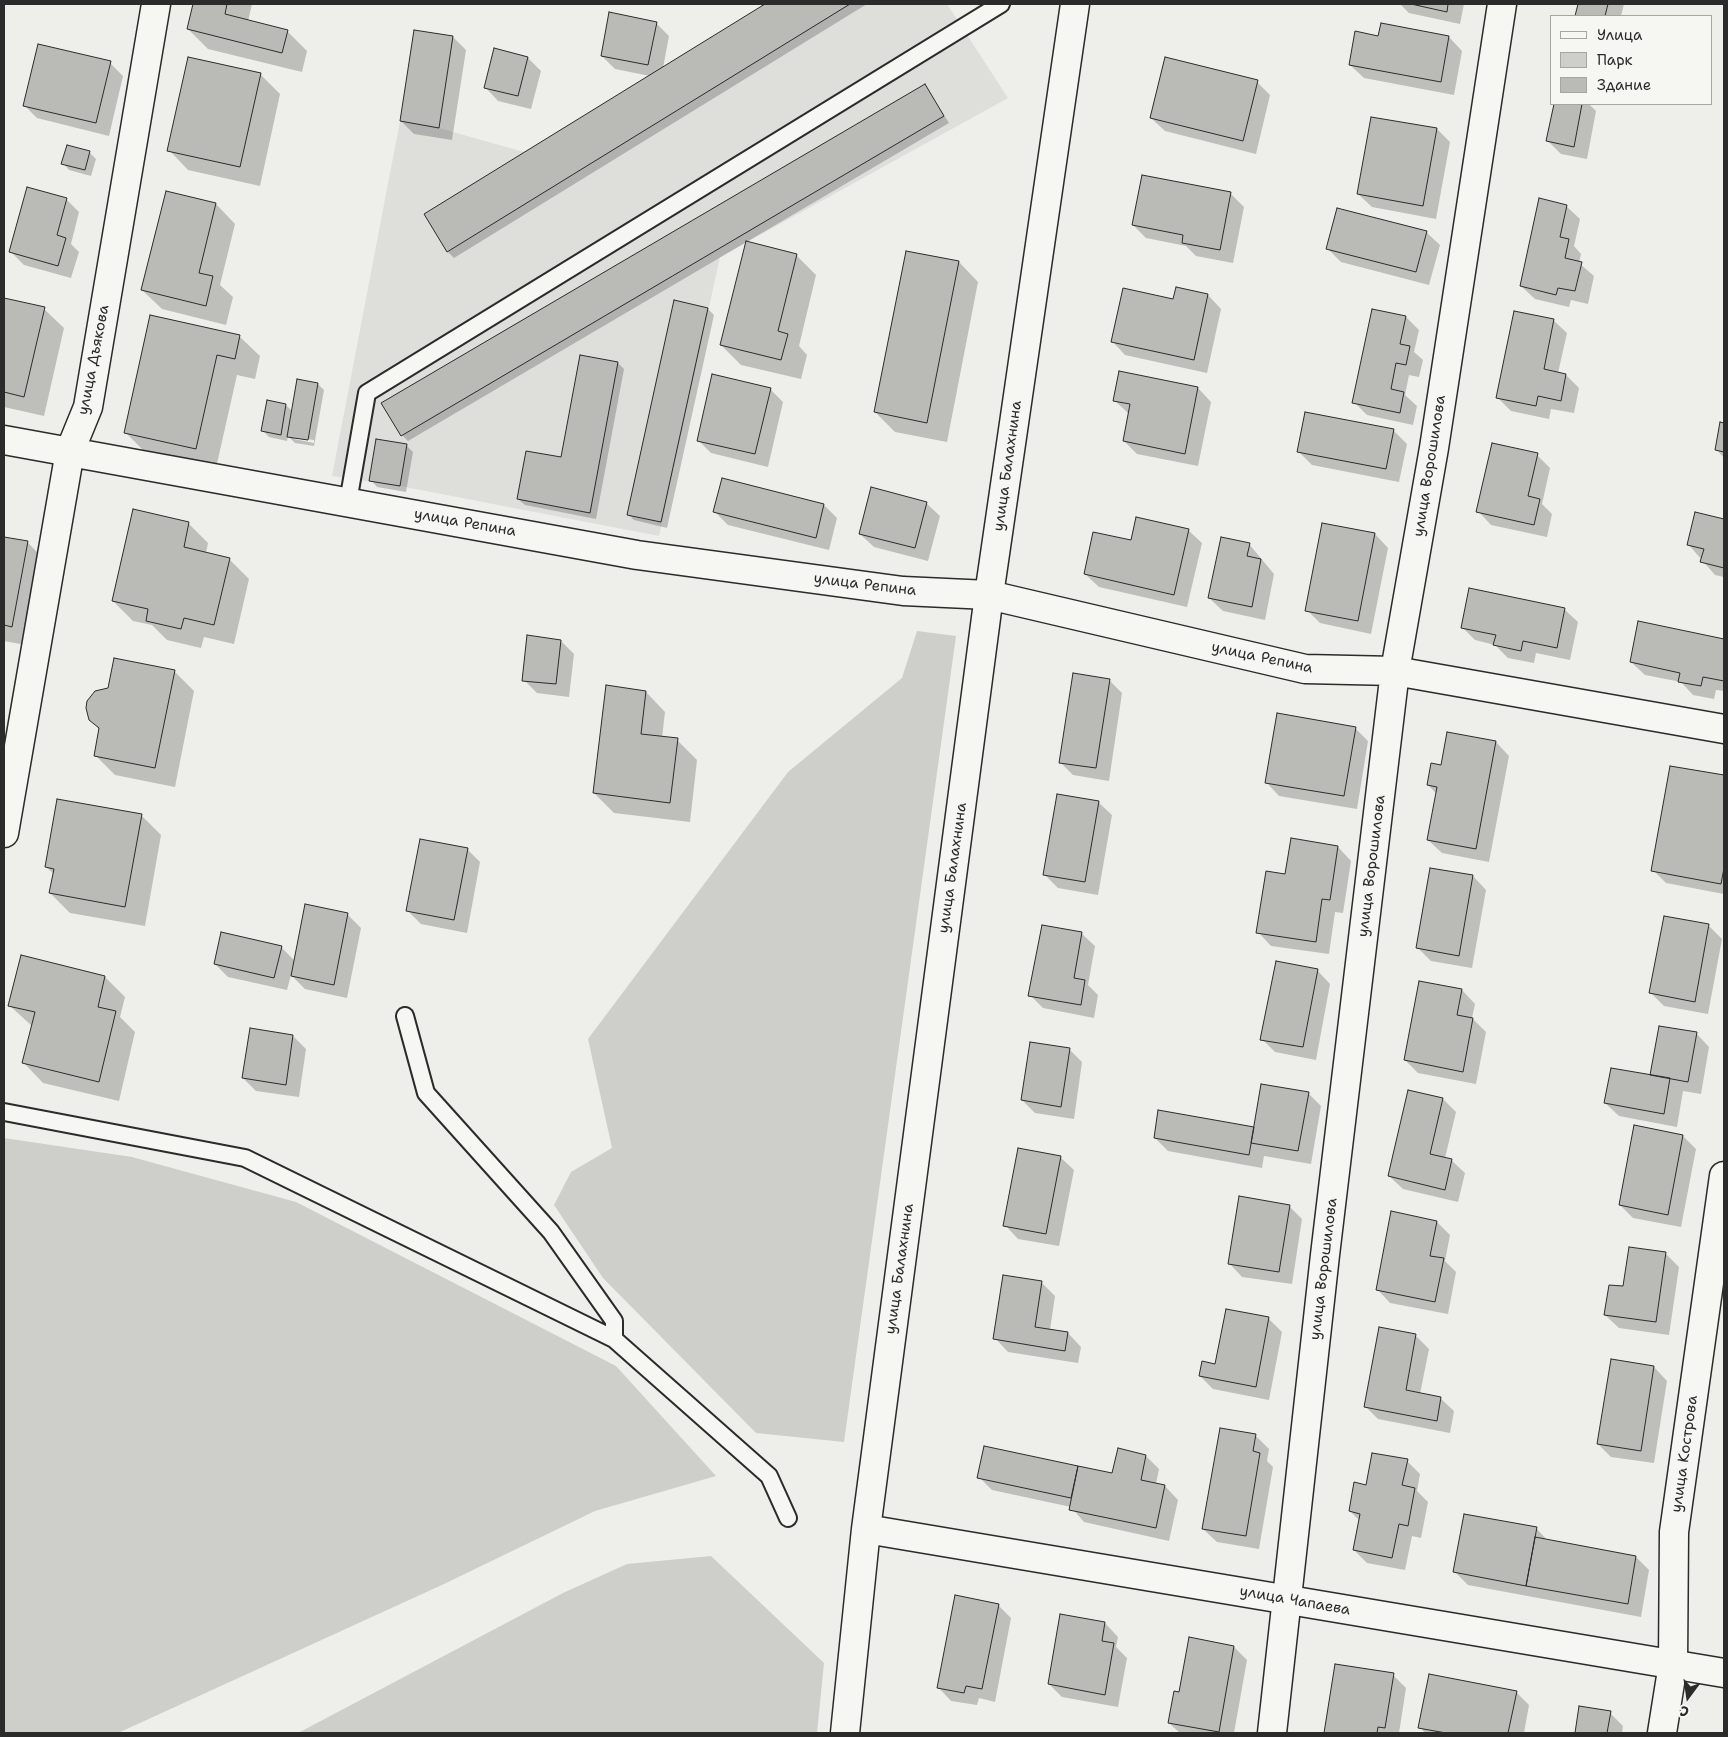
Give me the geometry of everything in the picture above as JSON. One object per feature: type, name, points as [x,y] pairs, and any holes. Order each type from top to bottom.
[{"type":"street","name":"улица Дъякова","points":[[4,833],[70,451],[88,407],[156,4]]},
{"type":"street","name":"улица Балахнина","points":[[845,1733],[866,1528],[989,595],[1075,4]]},
{"type":"street","name":"улица Ворошилова","points":[[1272,1733],[1289,1600],[1324,1265],[1395,670],[1434,448],[1502,4]]},
{"type":"street","name":"улица Репина","points":[[4,440],[637,555],[903,591],[989,595],[1305,669],[1395,670],[1724,729]]},
{"type":"street","name":"улица Кострова","points":[[1662,1733],[1673,1664],[1674,1532],[1724,1176]]},
{"type":"street","name":"улица Чапаева","points":[[866,1528],[1724,1673]]},
{"type":"lane","points":[[348,502],[367,393],[1001,4]]},
{"type":"lane","points":[[405,1016],[426,1093],[551,1232],[614,1322],[614,1339]]},
{"type":"lane","points":[[4,1112],[245,1158],[614,1339],[769,1476],[788,1518]]},
{"type":"shaded area","points":[[765,4],[947,4],[1008,98],[720,257],[659,536],[400,486],[332,476],[400,121],[439,128],[524,152]]},
{"type":"green space","points":[[917,631],[956,636],[844,1442],[756,1433],[603,1278],[554,1205],[571,1172],[612,1148],[588,1039],[788,772],[902,678]]},
{"type":"green space","points":[[4,1138],[132,1157],[296,1202],[616,1366],[716,1476],[595,1511],[444,1584],[118,1733],[4,1733]]},
{"type":"green space","points":[[711,1556],[824,1663],[817,1733],[298,1733],[563,1593],[627,1564]]},
{"type":"building","points":[[193,4],[227,4],[225,14],[288,30],[282,53],[187,29]]},
{"type":"building","points":[[765,4],[850,4],[447,252],[424,214]]},
{"type":"building","points":[[1411,4],[1448,4],[1447,12]]},
{"type":"building","points":[[1578,4],[1608,4],[1605,15],[1575,15]]},
{"type":"building","points":[[609,12],[657,22],[648,65],[601,56]]},
{"type":"building","points":[[1381,23],[1449,36],[1441,82],[1349,65],[1355,31],[1378,36]]},
{"type":"building","points":[[414,30],[453,36],[439,128],[400,121]]},
{"type":"building","points":[[38,44],[111,61],[96,123],[23,106]]},
{"type":"building","points":[[494,48],[528,57],[518,96],[484,88]]},
{"type":"building","points":[[188,57],[261,73],[240,167],[167,151]]},
{"type":"building","points":[[1165,57],[1258,80],[1243,141],[1150,118]]},
{"type":"building","points":[[925,84],[944,116],[401,436],[381,403]]},
{"type":"building","points":[[1554,105],[1582,105],[1574,147],[1546,141]]},
{"type":"building","points":[[1371,117],[1437,128],[1423,206],[1357,194]]},
{"type":"building","points":[[67,145],[90,151],[85,170],[61,164]]},
{"type":"building","points":[[1142,175],[1231,192],[1220,250],[1182,243],[1183,235],[1132,225]]},
{"type":"building","points":[[27,187],[67,198],[57,235],[66,238],[58,266],[9,252]]},
{"type":"building","points":[[166,191],[216,203],[199,273],[213,276],[206,306],[141,290]]},
{"type":"building","points":[[1539,198],[1567,205],[1560,237],[1569,239],[1565,258],[1582,262],[1575,291],[1558,288],[1556,295],[1520,286]]},
{"type":"building","points":[[1337,208],[1427,231],[1416,272],[1326,249]]},
{"type":"building","points":[[746,241],[797,254],[778,331],[788,334],[781,360],[720,345]]},
{"type":"building","points":[[906,251],[959,261],[927,423],[874,412]]},
{"type":"building","points":[[1176,287],[1208,294],[1194,360],[1111,342],[1123,288],[1173,299]]},
{"type":"building","points":[[4,298],[45,307],[24,397],[4,392]]},
{"type":"building","points":[[674,300],[708,308],[661,522],[627,515]]},
{"type":"building","points":[[1372,309],[1406,316],[1400,344],[1410,346],[1406,365],[1396,363],[1391,389],[1404,392],[1400,413],[1352,403]]},
{"type":"building","points":[[1514,311],[1554,319],[1544,369],[1566,374],[1561,401],[1538,396],[1536,406],[1496,398]]},
{"type":"building","points":[[150,315],[240,335],[235,359],[217,355],[196,449],[124,433]]},
{"type":"building","points":[[580,355],[618,362],[590,513],[517,499],[526,451],[561,457]]},
{"type":"building","points":[[1119,371],[1198,387],[1185,454],[1123,441],[1130,404],[1113,401]]},
{"type":"building","points":[[712,374],[771,388],[755,454],[697,441]]},
{"type":"building","points":[[297,379],[318,383],[308,440],[287,437]]},
{"type":"building","points":[[267,400],[286,404],[281,435],[261,431]]},
{"type":"building","points":[[1305,412],[1394,429],[1386,469],[1297,452]]},
{"type":"building","points":[[1720,422],[1724,423],[1724,452],[1715,450]]},
{"type":"building","points":[[376,439],[407,444],[400,486],[369,481]]},
{"type":"building","points":[[1492,443],[1538,453],[1528,496],[1540,499],[1534,525],[1476,512]]},
{"type":"building","points":[[722,478],[824,504],[816,538],[713,512]]},
{"type":"building","points":[[871,487],[927,502],[915,548],[859,534]]},
{"type":"building","points":[[133,509],[189,522],[184,547],[230,558],[214,625],[184,618],[181,629],[146,621],[148,609],[112,601]]},
{"type":"building","points":[[1695,512],[1724,519],[1724,568],[1700,562],[1704,549],[1687,545]]},
{"type":"building","points":[[1136,517],[1189,529],[1174,595],[1084,574],[1093,532],[1131,540]]},
{"type":"building","points":[[1322,523],[1375,533],[1358,621],[1305,611]]},
{"type":"building","points":[[4,537],[28,541],[12,627],[4,625]]},
{"type":"building","points":[[1221,537],[1250,543],[1247,556],[1261,559],[1252,607],[1208,598]]},
{"type":"building","points":[[1469,588],[1565,608],[1557,648],[1523,641],[1521,651],[1493,645],[1496,635],[1461,628]]},
{"type":"building","points":[[1638,621],[1724,639],[1724,681],[1703,677],[1701,686],[1678,682],[1680,673],[1630,662]]},
{"type":"building","points":[[527,635],[561,640],[556,684],[522,681]]},
{"type":"building","points":[[114,658],[175,670],[155,768],[94,756],[99,728],[89,720],[86,708],[87,701],[95,691],[108,688]]},
{"type":"building","points":[[1073,673],[1110,679],[1096,768],[1059,763]]},
{"type":"building","points":[[606,685],[646,691],[641,734],[678,738],[670,803],[593,793]]},
{"type":"building","points":[[1277,713],[1356,727],[1344,796],[1265,783]]},
{"type":"building","points":[[1447,732],[1496,741],[1476,849],[1427,840],[1437,787],[1427,785],[1431,763],[1441,765]]},
{"type":"building","points":[[1670,766],[1724,775],[1724,868],[1721,884],[1651,871]]},
{"type":"building","points":[[1057,794],[1099,801],[1085,882],[1043,875]]},
{"type":"building","points":[[57,799],[142,814],[125,907],[49,893],[54,869],[45,867]]},
{"type":"building","points":[[1291,838],[1338,846],[1330,900],[1322,899],[1316,942],[1256,933],[1266,871],[1285,874]]},
{"type":"building","points":[[420,839],[468,848],[454,920],[406,911]]},
{"type":"building","points":[[1430,868],[1473,875],[1459,956],[1416,948]]},
{"type":"building","points":[[305,904],[348,913],[334,985],[291,976]]},
{"type":"building","points":[[1664,916],[1709,924],[1695,1002],[1649,993]]},
{"type":"building","points":[[1042,925],[1082,932],[1074,978],[1085,980],[1081,1005],[1028,996]]},
{"type":"building","points":[[221,932],[282,946],[274,978],[214,964]]},
{"type":"building","points":[[21,955],[105,976],[98,1007],[116,1011],[99,1082],[22,1063],[35,1012],[8,1006]]},
{"type":"building","points":[[1276,961],[1318,969],[1303,1047],[1260,1040]]},
{"type":"building","points":[[1419,981],[1462,989],[1457,1015],[1473,1018],[1463,1072],[1404,1060]]},
{"type":"building","points":[[1659,1026],[1697,1032],[1688,1082],[1650,1075]]},
{"type":"building","points":[[250,1028],[293,1035],[286,1085],[242,1078]]},
{"type":"building","points":[[1030,1042],[1070,1048],[1061,1107],[1021,1100]]},
{"type":"building","points":[[1611,1068],[1670,1078],[1664,1114],[1604,1103]]},
{"type":"building","points":[[1261,1084],[1309,1092],[1298,1151],[1251,1143]]},
{"type":"building","points":[[1408,1090],[1443,1098],[1430,1154],[1452,1159],[1445,1190],[1388,1176]]},
{"type":"building","points":[[1158,1110],[1254,1127],[1249,1155],[1154,1138]]},
{"type":"building","points":[[1634,1125],[1683,1135],[1668,1215],[1619,1205]]},
{"type":"building","points":[[1018,1148],[1061,1156],[1046,1234],[1003,1226]]},
{"type":"building","points":[[1239,1196],[1290,1205],[1279,1272],[1228,1264]]},
{"type":"building","points":[[1391,1211],[1437,1221],[1430,1256],[1444,1258],[1435,1302],[1376,1290]]},
{"type":"building","points":[[1629,1247],[1666,1252],[1656,1322],[1604,1315],[1609,1285],[1623,1286]]},
{"type":"building","points":[[1003,1275],[1042,1281],[1035,1327],[1068,1332],[1065,1351],[993,1339]]},
{"type":"building","points":[[1226,1309],[1269,1317],[1256,1387],[1199,1376],[1202,1361],[1215,1364]]},
{"type":"building","points":[[1379,1327],[1416,1334],[1406,1390],[1441,1397],[1437,1421],[1364,1407]]},
{"type":"building","points":[[1611,1359],[1654,1366],[1641,1451],[1597,1444]]},
{"type":"building","points":[[1220,1428],[1256,1434],[1253,1451],[1260,1453],[1246,1536],[1202,1529]]},
{"type":"building","points":[[984,1446],[1078,1466],[1071,1498],[977,1478]]},
{"type":"building","points":[[1118,1448],[1146,1455],[1141,1480],[1165,1485],[1156,1528],[1069,1510],[1078,1466],[1112,1473]]},
{"type":"building","points":[[1372,1453],[1408,1459],[1402,1485],[1415,1488],[1408,1526],[1399,1524],[1392,1558],[1353,1550],[1360,1514],[1349,1511],[1354,1482],[1366,1485]]},
{"type":"building","points":[[1464,1514],[1537,1527],[1526,1586],[1453,1572]]},
{"type":"building","points":[[1535,1537],[1636,1556],[1628,1604],[1526,1586]]},
{"type":"building","points":[[955,1595],[999,1604],[982,1689],[966,1686],[964,1693],[937,1688]]},
{"type":"building","points":[[1060,1614],[1105,1622],[1102,1641],[1114,1643],[1105,1695],[1048,1684]]},
{"type":"building","points":[[1189,1637],[1234,1646],[1219,1732],[1168,1723],[1174,1691],[1179,1692]]},
{"type":"building","points":[[1335,1664],[1394,1673],[1385,1728],[1378,1727],[1377,1733],[1324,1733]]},
{"type":"building","points":[[1429,1674],[1517,1691],[1508,1733],[1446,1733],[1418,1728]]},
{"type":"building","points":[[1579,1706],[1611,1711],[1607,1733],[1575,1733]]}]
